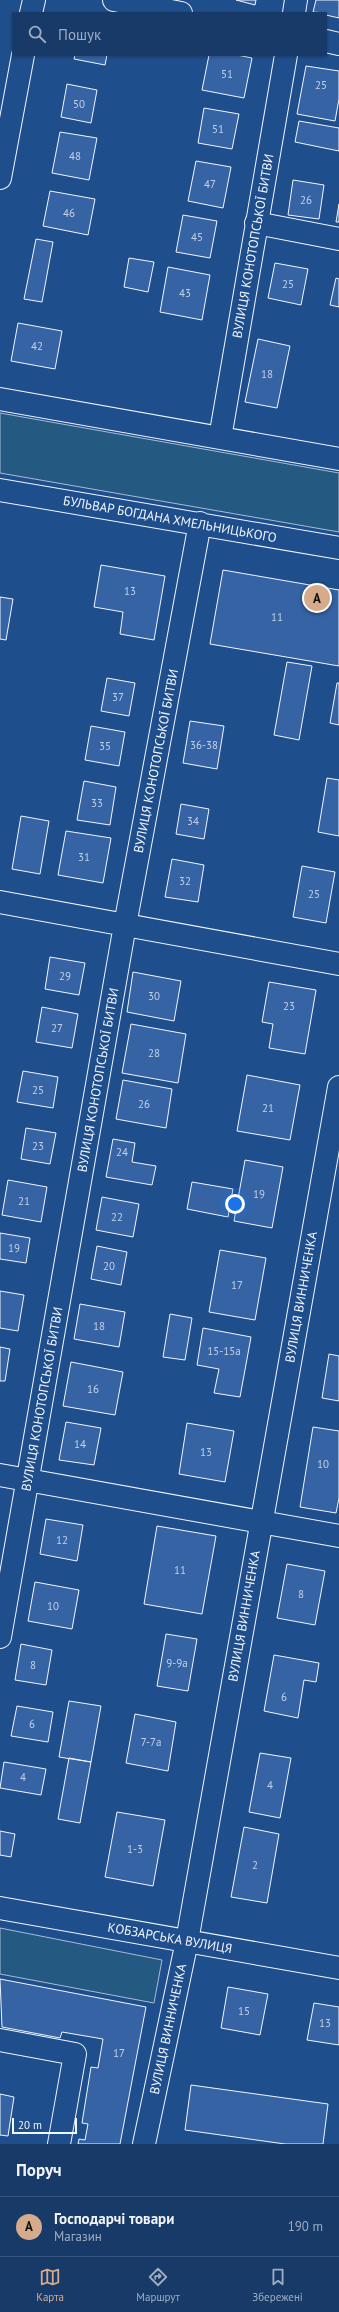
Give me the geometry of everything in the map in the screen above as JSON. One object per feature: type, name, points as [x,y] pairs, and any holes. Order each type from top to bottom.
[{"type":"street","points":[[31,12],[34,0]]},
{"type":"street","points":[[114,0],[176,12]]},
{"type":"street","points":[[294,12],[296,0]]},
{"type":"street","points":[[327,41],[339,44]]},
{"type":"street","points":[[0,178],[23,56]]},
{"type":"street","name":"ВУЛИЦЯ КОНОТОПСЬКОЇ БИТВИ","points":[[220,438],[286,56]]},
{"type":"street","points":[[256,223],[339,239]]},
{"type":"street","points":[[0,399],[339,459]]},
{"type":"street","name":"БУЛЬВАР БОГДАНА ХМЕЛЬНИЦЬКОГО","points":[[0,490],[200,523],[339,548]]},
{"type":"street","name":"ВУЛИЦЯ КОНОТОПСЬКОЇ БИТВИ","points":[[0,1637],[125,925],[200,523]]},
{"type":"street","points":[[0,902],[339,964]]},
{"type":"street","name":"ВУЛИЦЯ ВИННИЧЕНКА","points":[[144,2144],[187,1941],[260,1521],[339,1087]]},
{"type":"street","points":[[0,1474],[339,1536]]},
{"type":"street","name":"КОБЗАРСЬКА ВУЛИЦЯ","points":[[0,1908],[339,1968]]},
{"type":"street","points":[[0,2040],[75,2054],[59,2144]]},
{"type":"shaded area","points":[[0,413],[339,473],[339,532],[0,473]]},
{"type":"shaded area","points":[[0,1928],[162,1960],[154,2003],[0,1974]]},
{"type":"building","points":[[236,0],[256,0],[255,5]]},
{"type":"building","points":[[316,0],[339,0],[339,18],[327,15],[327,12],[313,12]]},
{"type":"building","points":[[75,56],[107,56],[105,65],[74,59]]},
{"type":"building","points":[[209,56],[242,56],[252,58],[244,98],[202,90]]},
{"type":"building","points":[[306,66],[339,71],[339,99],[335,121],[297,114]]},
{"type":"building","points":[[67,84],[97,90],[91,123],[61,117]]},
{"type":"building","points":[[204,108],[239,114],[232,149],[198,143]]},
{"type":"building","points":[[299,121],[339,128],[339,151],[295,142]]},
{"type":"building","points":[[60,132],[97,138],[89,180],[52,173]]},
{"type":"building","points":[[196,161],[231,167],[223,208],[188,201]]},
{"type":"building","points":[[293,180],[324,185],[319,219],[288,215]]},
{"type":"building","points":[[50,191],[95,199],[88,235],[43,226]]},
{"type":"building","points":[[339,204],[339,222],[336,222]]},
{"type":"building","points":[[183,215],[217,221],[210,258],[176,252]]},
{"type":"building","points":[[36,239],[53,242],[42,302],[24,299]]},
{"type":"building","points":[[129,258],[154,262],[148,292],[124,287]]},
{"type":"building","points":[[275,263],[308,269],[301,305],[268,298]]},
{"type":"building","points":[[168,267],[210,275],[202,320],[160,312]]},
{"type":"building","points":[[336,278],[339,279],[339,307],[330,305]]},
{"type":"building","points":[[18,323],[62,331],[55,369],[11,361]]},
{"type":"building","points":[[258,339],[290,346],[277,408],[245,402]]},
{"type":"building","points":[[101,565],[165,576],[154,640],[120,634],[123,612],[94,607]]},
{"type":"building","points":[[223,570],[339,590],[339,666],[210,644]]},
{"type":"building","points":[[0,597],[13,599],[6,640],[0,639]]},
{"type":"building","points":[[287,662],[312,666],[299,740],[274,735]]},
{"type":"building","points":[[107,678],[135,683],[129,716],[101,711]]},
{"type":"building","points":[[337,683],[339,683],[339,725],[330,723]]},
{"type":"building","points":[[190,721],[224,726],[217,769],[183,763]]},
{"type":"building","points":[[91,726],[125,732],[119,766],[85,760]]},
{"type":"building","points":[[327,778],[339,780],[339,836],[318,832]]},
{"type":"building","points":[[84,781],[116,787],[110,825],[77,820]]},
{"type":"building","points":[[181,804],[209,809],[204,839],[176,834]]},
{"type":"building","points":[[21,816],[49,821],[40,874],[12,869]]},
{"type":"building","points":[[66,831],[111,838],[103,883],[58,875]]},
{"type":"building","points":[[172,859],[204,865],[198,902],[165,897]]},
{"type":"building","points":[[302,866],[335,872],[326,923],[293,917]]},
{"type":"building","points":[[50,957],[85,963],[79,995],[45,989]]},
{"type":"building","points":[[133,972],[181,981],[174,1021],[127,1012]]},
{"type":"building","points":[[269,982],[316,990],[305,1054],[269,1048],[273,1024],[262,1022]]},
{"type":"building","points":[[42,1007],[78,1014],[72,1048],[36,1042]]},
{"type":"building","points":[[131,1024],[186,1034],[178,1083],[122,1073]]},
{"type":"building","points":[[23,1071],[58,1077],[53,1108],[17,1102]]},
{"type":"building","points":[[247,1075],[300,1085],[290,1140],[237,1131]]},
{"type":"building","points":[[123,1080],[172,1089],[166,1128],[116,1119]]},
{"type":"building","points":[[26,1128],[56,1133],[50,1164],[21,1159]]},
{"type":"building","points":[[113,1139],[135,1143],[132,1162],[156,1166],[152,1185],[106,1177]]},
{"type":"building","points":[[245,1160],[283,1167],[272,1228],[234,1221]]},
{"type":"building","points":[[8,1180],[47,1187],[41,1222],[2,1215]]},
{"type":"building","points":[[192,1182],[233,1189],[228,1217],[187,1209]]},
{"type":"building","points":[[102,1197],[139,1204],[133,1237],[96,1230]]},
{"type":"building","points":[[0,1233],[30,1238],[26,1263],[0,1259]]},
{"type":"building","points":[[97,1246],[127,1252],[121,1285],[91,1279]]},
{"type":"building","points":[[220,1250],[266,1258],[255,1320],[209,1312]]},
{"type":"building","points":[[0,1291],[24,1295],[18,1331],[0,1328]]},
{"type":"building","points":[[80,1304],[125,1312],[119,1347],[74,1339]]},
{"type":"building","points":[[170,1314],[192,1318],[185,1360],[163,1357]]},
{"type":"building","points":[[203,1328],[251,1337],[240,1397],[214,1393],[219,1369],[197,1365]]},
{"type":"building","points":[[0,1347],[10,1349],[5,1381],[0,1381]]},
{"type":"building","points":[[329,1354],[339,1356],[339,1401],[322,1398]]},
{"type":"building","points":[[71,1362],[123,1372],[115,1415],[63,1406]]},
{"type":"building","points":[[66,1422],[101,1428],[94,1465],[59,1460]]},
{"type":"building","points":[[187,1423],[234,1431],[225,1482],[179,1474]]},
{"type":"building","points":[[313,1427],[339,1431],[339,1498],[336,1513],[300,1507]]},
{"type":"building","points":[[46,1519],[83,1525],[77,1561],[40,1554]]},
{"type":"building","points":[[157,1526],[216,1536],[202,1614],[144,1604]]},
{"type":"building","points":[[287,1564],[325,1571],[315,1625],[277,1618]]},
{"type":"building","points":[[35,1582],[79,1590],[72,1629],[28,1621]]},
{"type":"building","points":[[166,1634],[197,1639],[188,1691],[157,1686]]},
{"type":"building","points":[[21,1644],[52,1650],[46,1685],[15,1680]]},
{"type":"building","points":[[274,1655],[319,1663],[316,1682],[304,1680],[298,1718],[264,1711]]},
{"type":"building","points":[[69,1701],[101,1706],[91,1762],[59,1757]]},
{"type":"building","points":[[17,1706],[53,1712],[48,1742],[11,1736]]},
{"type":"building","points":[[135,1714],[176,1722],[168,1771],[126,1763]]},
{"type":"building","points":[[260,1753],[291,1758],[280,1818],[249,1812]]},
{"type":"building","points":[[69,1758],[91,1762],[80,1823],[58,1819]]},
{"type":"building","points":[[4,1762],[46,1769],[41,1795],[0,1788]]},
{"type":"building","points":[[117,1812],[165,1820],[153,1886],[105,1877]]},
{"type":"building","points":[[244,1827],[279,1834],[267,1903],[231,1897]]},
{"type":"building","points":[[0,1831],[15,1834],[11,1857],[0,1855]]},
{"type":"building","points":[[0,1979],[146,2007],[120,2144],[78,2144],[79,2139],[85,2140],[88,2124],[82,2123],[91,2067],[98,2068],[103,2039],[62,2032],[60,2038],[2,2027]]},
{"type":"building","points":[[228,1987],[268,1994],[260,2035],[221,2028]]},
{"type":"building","points":[[314,2003],[339,2007],[339,2045],[307,2040]]},
{"type":"building","points":[[191,2085],[328,2104],[323,2144],[285,2144],[185,2130]]},
{"type":"building","points":[[0,2094],[14,2097],[8,2136],[0,2135]]},
{"type":"place","name":"Господарчі товари","points":[[317,598]]}]
